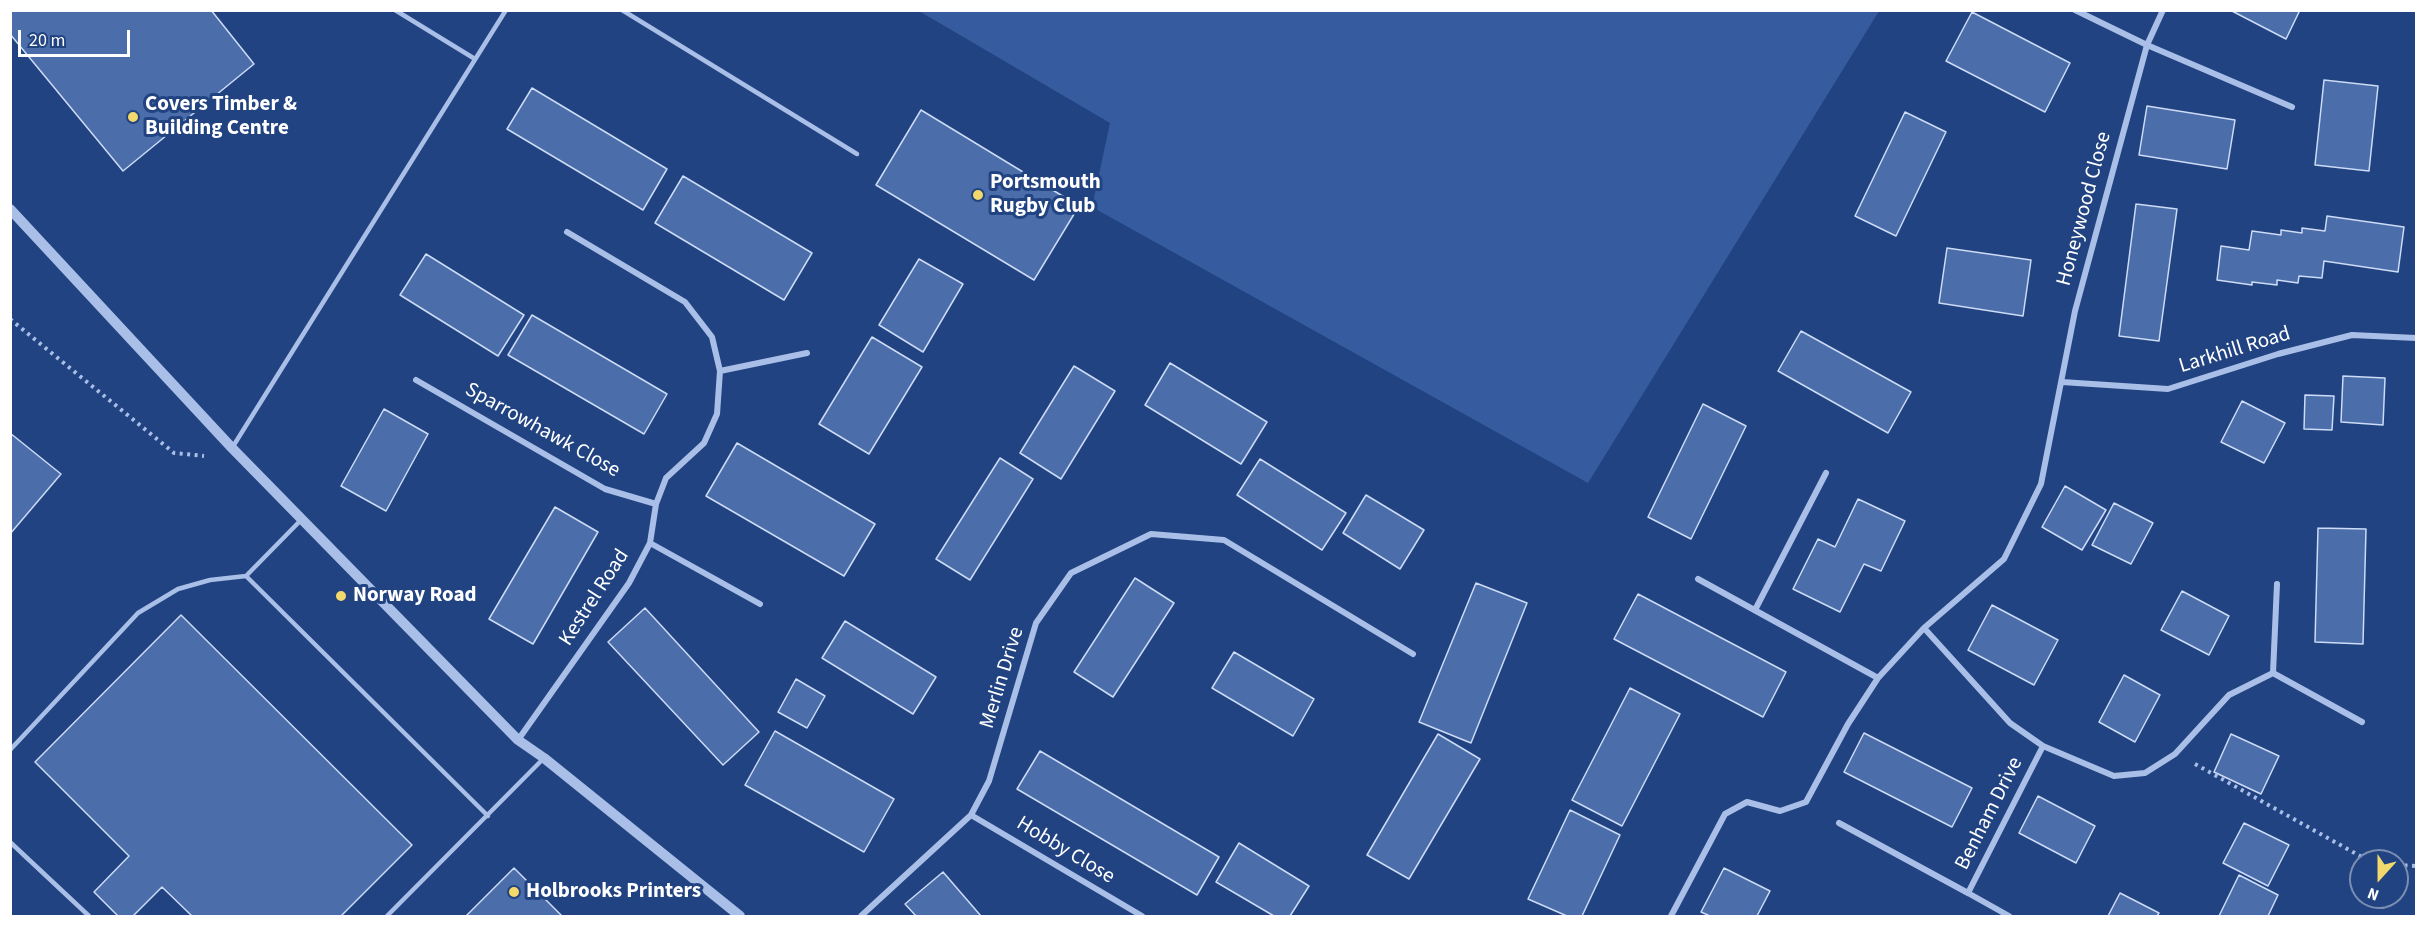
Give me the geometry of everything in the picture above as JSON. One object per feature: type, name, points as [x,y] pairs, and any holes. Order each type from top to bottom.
[{"type":"street","points":[[2075,10],[2147,45],[2292,107]]},
{"type":"street","name":"Honeywood Close","points":[[1671,916],[1725,814],[1746,802],[1780,811],[1806,802],[1848,724],[1878,678],[1924,628],[2004,559],[2041,484],[2075,311],[2147,45],[2163,10]]},
{"type":"street","points":[[10,210],[232,448],[518,740],[544,758],[740,916]]},
{"type":"street","name":"Kestrel Road","points":[[518,740],[629,584],[650,543],[656,504],[666,478],[704,443],[717,414],[720,371],[712,338],[685,302],[567,232]]},
{"type":"street","name":"Larkhill Road","points":[[2062,382],[2168,389],[2278,354],[2352,335],[2416,338]]},
{"type":"street","points":[[720,371],[807,353]]},
{"type":"street","name":"Sparrowhawk Close","points":[[416,380],[605,489],[656,504]]},
{"type":"street","points":[[1755,610],[1826,473]]},
{"type":"street","name":"Merlin Drive","points":[[861,916],[971,814],[989,781],[1036,623],[1071,573],[1151,534],[1224,540],[1413,654]]},
{"type":"street","points":[[650,543],[760,604]]},
{"type":"street","points":[[1698,579],[1878,678]]},
{"type":"street","points":[[2277,584],[2273,673],[2362,722]]},
{"type":"street","name":"Benham Drive","points":[[1924,628],[2010,723],[2043,746],[2114,776],[2145,773],[2175,754],[2229,695],[2273,673]]},
{"type":"street","name":"Benham Drive","points":[[1839,823],[1968,893],[2043,746]]},
{"type":"street","name":"Hobby Close","points":[[971,814],[1142,916]]},
{"type":"street","points":[[1968,893],[2009,916]]},
{"type":"lane","points":[[395,10],[475,59]]},
{"type":"lane","points":[[232,448],[506,10]]},
{"type":"lane","points":[[622,10],[857,154]]},
{"type":"lane","points":[[10,750],[138,613],[178,589],[210,580],[246,576],[302,519]]},
{"type":"lane","points":[[246,576],[488,816]]},
{"type":"lane","points":[[387,916],[544,758]]},
{"type":"lane","points":[[10,842],[89,916]]},
{"type":"path","points":[[10,319],[174,453],[243,459]]},
{"type":"path","points":[[2175,754],[2349,850]]},
{"type":"shaded area","points":[[919,11],[1879,11],[1588,483],[1092,207],[1110,123]]},
{"type":"building","name":"Covers Timber & Building Centre","points":[[10,10],[211,10],[254,64],[123,171],[10,34]]},
{"type":"building","points":[[2230,10],[2300,10],[2286,39]]},
{"type":"building","points":[[1972,12],[2070,63],[2045,112],[1946,61]]},
{"type":"building","points":[[2324,80],[2378,86],[2369,171],[2315,165]]},
{"type":"building","points":[[532,88],[667,169],[643,210],[507,129]]},
{"type":"building","points":[[2147,106],[2235,120],[2227,169],[2139,155]]},
{"type":"building","name":"Portsmouth Rugby Club","points":[[921,110],[1079,206],[1034,280],[876,185]]},
{"type":"building","points":[[1905,112],[1946,132],[1896,236],[1855,216]]},
{"type":"building","points":[[683,176],[812,253],[784,300],[655,223]]},
{"type":"building","points":[[2136,204],[2177,209],[2159,341],[2119,336]]},
{"type":"building","points":[[2327,216],[2404,227],[2398,272],[2324,261],[2322,278],[2299,276],[2298,283],[2277,280],[2277,285],[2252,282],[2252,285],[2217,280],[2221,246],[2249,250],[2252,231],[2281,235],[2281,230],[2302,233],[2302,228],[2325,231]]},
{"type":"building","points":[[1947,248],[2031,260],[2023,316],[1939,303]]},
{"type":"building","points":[[426,254],[524,315],[498,356],[400,295]]},
{"type":"building","points":[[919,259],[963,284],[923,352],[879,325]]},
{"type":"building","points":[[532,315],[667,394],[644,434],[508,355]]},
{"type":"building","points":[[1801,331],[1911,392],[1888,433],[1778,371]]},
{"type":"building","points":[[872,337],[922,367],[869,454],[819,424]]},
{"type":"building","points":[[1170,363],[1267,422],[1241,464],[1145,405]]},
{"type":"building","points":[[1074,366],[1115,391],[1061,479],[1020,453]]},
{"type":"building","points":[[2343,376],[2385,378],[2383,425],[2341,422]]},
{"type":"building","points":[[2305,395],[2334,396],[2332,430],[2304,429]]},
{"type":"building","points":[[2242,401],[2285,423],[2264,463],[2221,442]]},
{"type":"building","points":[[1703,404],[1746,426],[1691,539],[1648,517]]},
{"type":"building","points":[[384,409],[428,434],[386,511],[341,486]]},
{"type":"building","points":[[10,433],[61,474],[10,534]]},
{"type":"building","points":[[737,443],[875,524],[844,576],[706,496]]},
{"type":"building","points":[[1000,458],[1033,479],[970,580],[936,559]]},
{"type":"building","points":[[1260,459],[1346,513],[1322,550],[1237,495]]},
{"type":"building","points":[[2065,486],[2106,510],[2082,550],[2042,527]]},
{"type":"building","points":[[1366,495],[1424,530],[1400,569],[1343,533]]},
{"type":"building","points":[[1858,499],[1905,521],[1881,571],[1864,564],[1840,612],[1793,589],[1818,539],[1835,547]]},
{"type":"building","points":[[2114,503],[2153,523],[2131,564],[2092,545]]},
{"type":"building","points":[[555,507],[598,532],[533,644],[489,619]]},
{"type":"building","points":[[2318,528],[2366,529],[2363,644],[2315,642]]},
{"type":"building","points":[[1135,578],[1174,603],[1113,697],[1074,672]]},
{"type":"building","points":[[1476,583],[1527,603],[1471,743],[1419,722]]},
{"type":"building","points":[[2182,591],[2229,616],[2209,655],[2161,630]]},
{"type":"building","points":[[1638,594],[1786,672],[1763,717],[1614,639]]},
{"type":"building","points":[[1992,605],[2058,640],[2034,685],[1968,650]]},
{"type":"building","points":[[645,608],[759,732],[723,765],[608,642]]},
{"type":"building","points":[[181,615],[412,845],[341,916],[192,916],[162,887],[133,916],[118,916],[94,892],[129,856],[35,762]]},
{"type":"building","points":[[845,621],[936,677],[913,714],[822,658]]},
{"type":"building","points":[[1234,652],[1314,699],[1293,736],[1212,688]]},
{"type":"building","points":[[2124,675],[2160,695],[2135,742],[2099,722]]},
{"type":"building","points":[[796,679],[825,696],[807,728],[778,712]]},
{"type":"building","points":[[1630,688],[1680,714],[1622,826],[1572,800]]},
{"type":"building","points":[[775,731],[894,799],[864,852],[745,785]]},
{"type":"building","points":[[1864,733],[1972,788],[1952,827],[1844,772]]},
{"type":"building","points":[[1438,734],[1480,759],[1409,879],[1367,855]]},
{"type":"building","points":[[2231,734],[2279,756],[2261,794],[2214,772]]},
{"type":"building","points":[[1040,751],[1219,857],[1197,895],[1017,789]]},
{"type":"building","points":[[2038,796],[2095,826],[2076,863],[2019,833]]},
{"type":"building","points":[[1570,810],[1620,835],[1582,916],[1567,916],[1528,899]]},
{"type":"building","points":[[2244,823],[2289,845],[2268,886],[2223,863]]},
{"type":"building","points":[[1239,843],[1309,886],[1290,916],[1274,916],[1216,882]]},
{"type":"building","name":"Holbrooks Printers","points":[[514,868],[562,916],[466,916]]},
{"type":"building","points":[[1724,868],[1770,891],[1757,916],[1710,916],[1701,912]]},
{"type":"building","points":[[943,872],[981,916],[916,916],[905,904]]},
{"type":"building","points":[[2239,875],[2278,895],[2268,916],[2219,916]]},
{"type":"building","points":[[2120,893],[2159,913],[2157,916],[2108,916]]},
{"type":"place","name":"Covers Timber & Building Centre","points":[[133,117]]},
{"type":"place","name":"Portsmouth Rugby Club","points":[[978,195]]},
{"type":"place","name":"Norway Road","points":[[341,596]]},
{"type":"place","name":"Holbrooks Printers","points":[[514,892]]}]
